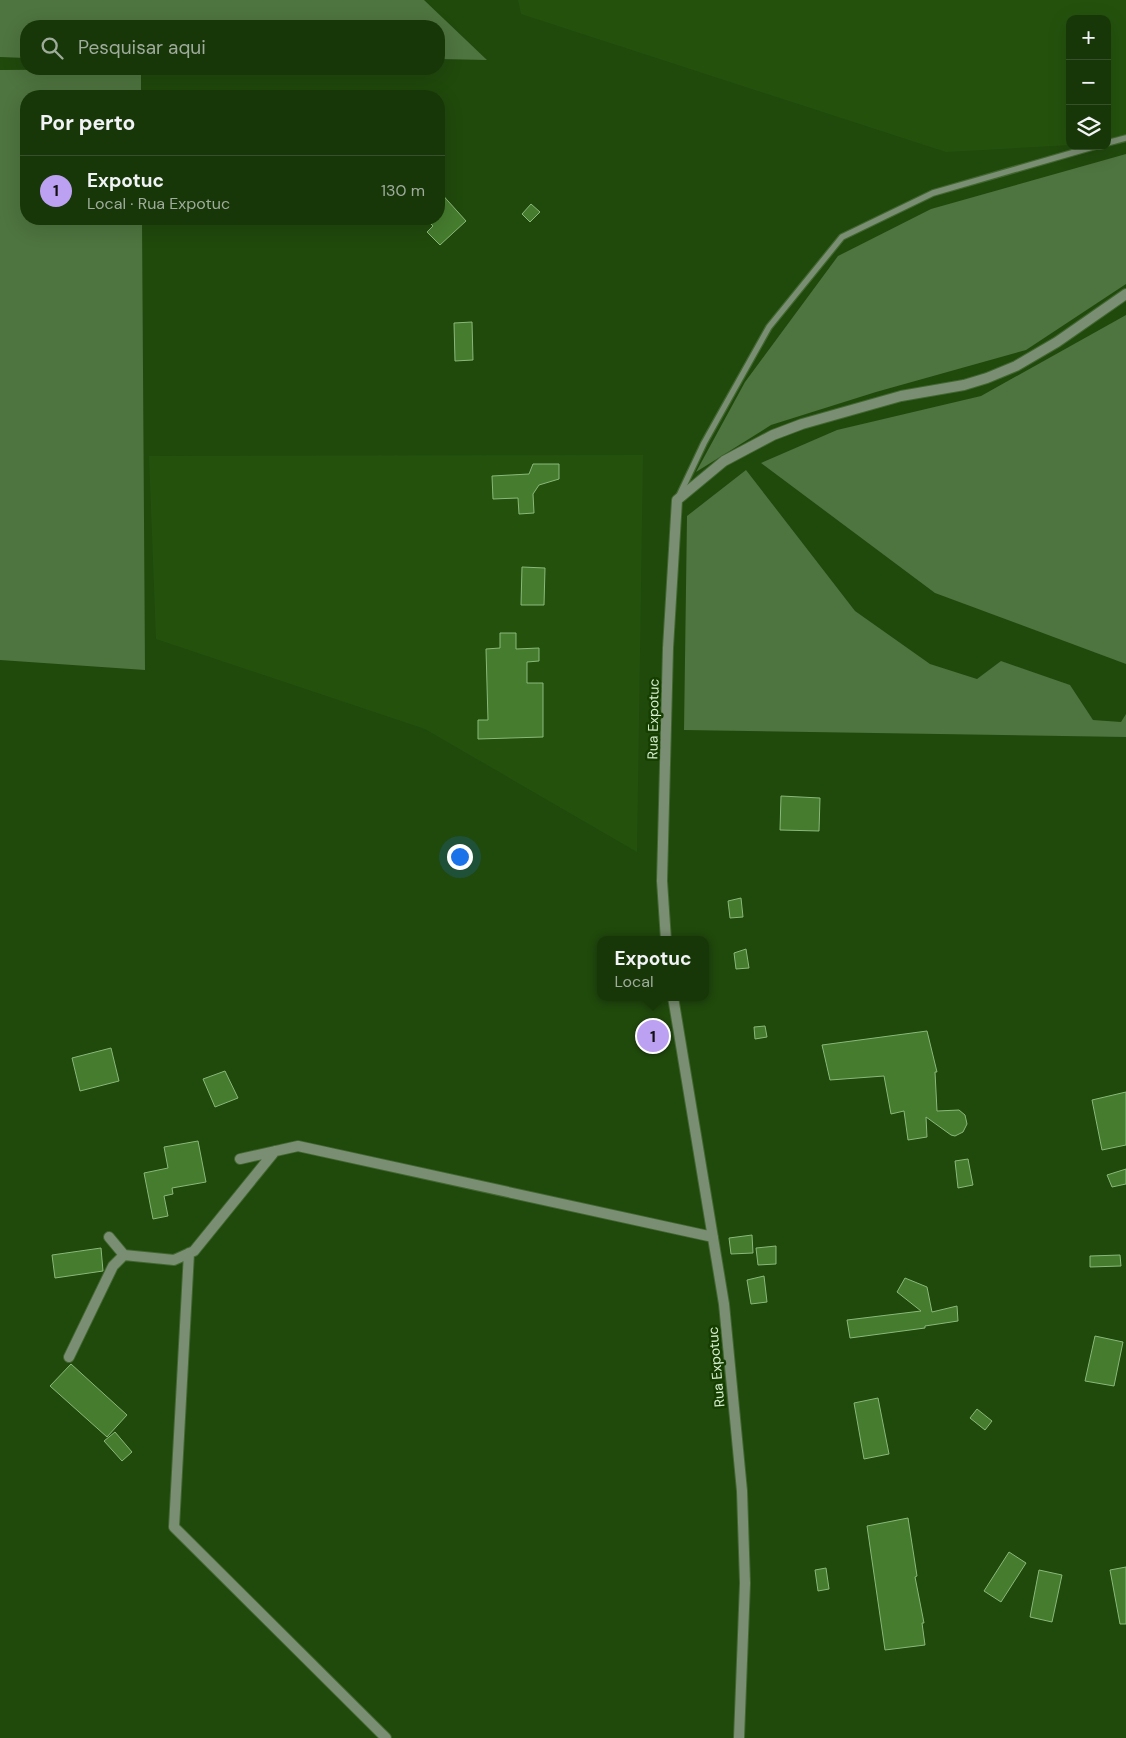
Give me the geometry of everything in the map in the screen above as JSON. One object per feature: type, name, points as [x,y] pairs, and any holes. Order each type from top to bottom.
[{"type":"street","points":[[677,500],[724,461],[773,435],[802,424],[901,396],[964,385],[1016,366],[1050,347],[1126,294]]},
{"type":"street","name":"Rua Expotuc","points":[[666,936],[662,881],[668,667],[677,500]]},
{"type":"street","name":"Rua Expotuc","points":[[674,1001],[724,1304],[742,1491],[745,1583],[739,1738]]},
{"type":"street","points":[[240,1159],[298,1146],[713,1237]]},
{"type":"street","points":[[109,1237],[124,1255],[174,1260],[194,1251],[275,1151]]},
{"type":"street","points":[[189,1253],[174,1527],[386,1738]]},
{"type":"street","points":[[69,1357],[113,1266],[124,1255]]},
{"type":"lane","points":[[1111,142],[1126,138]]},
{"type":"lane","points":[[677,500],[704,443],[769,327],[842,237],[933,193],[1082,150]]},
{"type":"shaded area","points":[[0,0],[424,0],[445,20],[20,20],[20,58],[0,57]]},
{"type":"shaded area","points":[[518,0],[1126,0],[1126,141],[1111,142],[1111,15],[1066,15],[1066,145],[946,152],[521,14]]},
{"type":"shaded area","points":[[445,20],[487,60],[445,59]]},
{"type":"shaded area","points":[[0,70],[20,70],[20,75],[141,75],[141,90],[20,90],[20,225],[142,225],[145,670],[0,660]]},
{"type":"shaded area","points":[[1126,154],[1126,284],[1026,350],[876,392],[771,425],[696,472],[745,382],[838,256],[931,209]]},
{"type":"shaded area","points":[[1126,315],[1126,664],[935,593],[761,463],[837,430],[981,396]]},
{"type":"shaded area","points":[[643,455],[637,852],[425,729],[156,639],[149,456]]},
{"type":"shaded area","points":[[746,470],[855,611],[930,664],[977,679],[1001,661],[1070,685],[1093,720],[1121,722],[1126,714],[1126,737],[684,730],[687,516]]},
{"type":"building","points":[[445,198],[466,221],[440,245],[427,232],[433,226],[445,225]]},
{"type":"building","points":[[531,204],[540,212],[530,222],[522,214]]},
{"type":"building","points":[[472,322],[473,360],[455,361],[454,323]]},
{"type":"building","points":[[533,464],[559,464],[559,479],[539,485],[533,494],[534,513],[519,514],[518,498],[493,499],[492,476],[529,474]]},
{"type":"building","points":[[522,567],[545,568],[544,605],[521,605]]},
{"type":"building","points":[[500,633],[516,633],[516,649],[539,648],[539,661],[527,662],[527,683],[543,683],[543,737],[478,739],[478,720],[488,720],[486,649],[500,648]]},
{"type":"building","points":[[781,796],[820,798],[819,831],[780,830]]},
{"type":"building","points":[[741,898],[743,917],[730,918],[728,901]]},
{"type":"building","points":[[746,949],[749,968],[736,969],[734,953]]},
{"type":"building","points":[[765,1026],[767,1037],[755,1039],[754,1027]]},
{"type":"building","points":[[927,1031],[937,1072],[935,1072],[937,1111],[959,1110],[965,1115],[967,1124],[963,1132],[955,1136],[926,1117],[927,1137],[908,1140],[904,1111],[891,1114],[884,1076],[830,1080],[822,1045]]},
{"type":"building","points":[[111,1048],[119,1081],[80,1091],[72,1058]]},
{"type":"building","points":[[225,1071],[238,1098],[215,1107],[203,1079]]},
{"type":"building","points":[[1126,1092],[1126,1145],[1102,1150],[1092,1100]]},
{"type":"building","points":[[198,1141],[206,1182],[172,1188],[173,1194],[164,1196],[168,1216],[153,1219],[144,1173],[168,1168],[164,1147]]},
{"type":"building","points":[[968,1159],[973,1185],[958,1188],[955,1161]]},
{"type":"building","points":[[1126,1169],[1126,1184],[1112,1187],[1107,1175]]},
{"type":"building","points":[[752,1235],[753,1253],[731,1254],[729,1238]]},
{"type":"building","points":[[776,1246],[776,1264],[758,1265],[756,1248]]},
{"type":"building","points":[[101,1248],[103,1271],[55,1278],[52,1255]]},
{"type":"building","points":[[1120,1255],[1121,1266],[1090,1267],[1090,1256]]},
{"type":"building","points":[[764,1276],[767,1302],[751,1304],[747,1280]]},
{"type":"building","points":[[905,1278],[927,1287],[932,1312],[957,1306],[958,1321],[925,1326],[925,1328],[850,1338],[847,1320],[921,1311],[897,1292]]},
{"type":"building","points":[[1095,1336],[1123,1342],[1114,1386],[1085,1381]]},
{"type":"building","points":[[71,1364],[127,1415],[107,1437],[50,1386]]},
{"type":"building","points":[[878,1398],[889,1454],[864,1459],[854,1403]]},
{"type":"building","points":[[977,1409],[992,1421],[985,1430],[970,1418]]},
{"type":"building","points":[[115,1432],[132,1452],[122,1461],[104,1441]]},
{"type":"building","points":[[908,1518],[917,1576],[915,1577],[924,1623],[922,1623],[925,1645],[885,1650],[867,1526]]},
{"type":"building","points":[[1009,1552],[1026,1563],[1001,1602],[984,1591]]},
{"type":"building","points":[[1126,1567],[1126,1624],[1120,1624],[1110,1570]]},
{"type":"building","points":[[826,1568],[829,1589],[818,1591],[815,1570]]},
{"type":"building","points":[[1039,1570],[1062,1575],[1052,1622],[1030,1617]]},
{"type":"place","name":"Expotuc","points":[[653,1036]]}]
